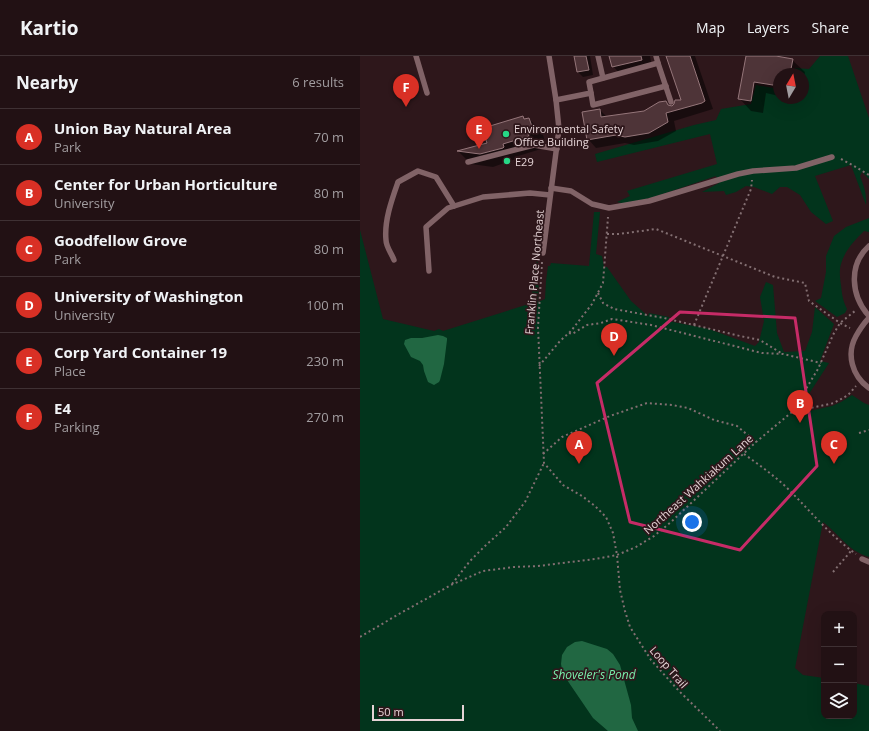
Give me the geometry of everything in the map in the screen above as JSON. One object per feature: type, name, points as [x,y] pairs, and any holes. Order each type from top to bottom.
[{"type":"lane","points":[[416,56],[427,93]]},
{"type":"lane","name":"Franklin Place Northeast","points":[[543,253],[559,129],[549,56]]},
{"type":"lane","points":[[598,56],[602,78]]},
{"type":"lane","points":[[656,56],[671,102]]},
{"type":"lane","points":[[658,63],[589,82],[593,105],[666,86]]},
{"type":"lane","points":[[556,100],[591,93]]},
{"type":"lane","points":[[468,162],[534,145],[557,149]]},
{"type":"lane","points":[[551,188],[571,191],[592,204],[609,208],[649,201],[738,174],[754,171],[796,168],[832,157]]},
{"type":"lane","points":[[394,260],[386,241],[391,202],[398,182],[418,171],[436,177],[454,206]]},
{"type":"lane","points":[[429,271],[426,227],[448,208],[483,197],[530,193],[550,195]]},
{"type":"lane","points":[[869,246],[861,257],[854,276],[854,286],[857,296],[869,317],[856,335],[851,350],[851,358],[856,374],[860,381],[869,388]]},
{"type":"lane","points":[[862,559],[869,562]]},
{"type":"path","points":[[832,157],[842,160],[869,175]]},
{"type":"path","points":[[694,325],[751,189],[754,171]]},
{"type":"path","points":[[539,366],[569,333],[592,304],[603,283],[609,208]]},
{"type":"path","points":[[607,234],[619,234],[656,229],[775,277],[805,283],[809,301],[840,323],[850,328],[856,335]]},
{"type":"path","name":"Franklin Place Northeast","points":[[543,253],[538,327],[544,463]]},
{"type":"path","points":[[598,292],[603,303],[614,309],[664,318],[760,340],[783,354]]},
{"type":"path","name":"Northeast Wahkiakum Lane","points":[[360,637],[451,585],[484,571],[617,556],[654,536],[756,442],[792,412],[818,369],[840,323],[856,310]]},
{"type":"path","points":[[569,333],[572,334],[587,326],[612,319],[651,325],[762,353],[783,354],[821,362]]},
{"type":"path","points":[[792,412],[834,403],[848,395],[860,381]]},
{"type":"path","points":[[543,454],[562,438],[610,416],[647,404],[672,405],[688,408],[714,420],[737,426],[756,442]]},
{"type":"path","points":[[859,433],[869,430]]},
{"type":"path","points":[[744,454],[786,487],[827,529],[862,559]]},
{"type":"path","points":[[451,585],[475,556],[506,527],[525,502],[544,463],[563,485],[582,496],[606,517],[614,534],[617,556]]},
{"type":"path","points":[[833,572],[851,551]]},
{"type":"path","name":"Loop Trail","points":[[617,556],[620,590],[630,627],[651,660],[679,691],[720,731]]},
{"type":"highlighted area","points":[[680,312],[795,318],[817,466],[740,550],[630,522],[597,383]]},
{"type":"shaded area","points":[[820,56],[848,56],[869,118],[869,179],[862,172],[860,176],[865,190],[866,205],[851,165],[815,176],[833,221],[826,224],[811,212],[800,195],[787,187],[780,187],[772,194],[754,187],[746,186],[736,192],[726,195],[724,191],[702,192],[719,183],[716,176],[654,197],[626,204],[617,202],[630,196],[627,191],[717,164],[710,134],[597,162],[595,154],[716,120],[721,109],[751,104],[756,85],[773,88],[773,104],[809,104],[809,69]]},
{"type":"shaded area","points":[[594,212],[600,212],[596,254],[602,256],[604,267],[607,267],[631,301],[648,316],[649,313],[669,317],[668,321],[709,329],[755,346],[759,342],[764,321],[760,297],[766,282],[773,285],[777,333],[784,352],[805,351],[812,332],[815,307],[834,324],[820,361],[829,363],[796,414],[832,406],[852,395],[869,405],[869,557],[855,551],[823,522],[795,668],[803,675],[821,678],[821,719],[857,719],[857,684],[869,686],[869,731],[360,731],[360,230],[383,319],[434,331],[439,329],[443,331],[532,303],[537,259],[539,270],[538,302],[545,299],[548,266],[550,266],[551,263],[589,266]]},
{"type":"shaded area","points":[[869,218],[869,232],[864,231],[854,242],[845,254],[841,264],[840,274],[842,292],[847,309],[845,313],[837,317],[815,301],[821,298],[826,272],[826,256],[834,236],[846,227]]},
{"type":"water","points":[[438,335],[447,338],[447,340],[440,380],[434,385],[428,382],[423,365],[420,361],[411,357],[404,344],[405,340],[411,338],[422,338]]},
{"type":"water","name":"Shoveler's Pond","points":[[582,641],[607,649],[613,654],[620,665],[631,705],[632,718],[638,731],[608,731],[593,718],[563,674],[561,664],[562,655],[567,647],[575,642]]},
{"type":"building","points":[[574,56],[586,56],[589,70],[577,72]]},
{"type":"building","points":[[609,56],[641,56],[642,60],[612,67]]},
{"type":"building","points":[[666,56],[690,56],[705,101],[666,113],[668,122],[649,133],[625,137],[616,135],[587,140],[582,112],[600,109],[601,117],[644,111],[659,102],[666,101],[668,105],[672,106],[675,100],[681,100]]},
{"type":"building","points":[[746,56],[776,56],[793,59],[791,68],[773,68],[773,85],[754,82],[751,101],[738,99]]},
{"type":"building","name":"Environmental Safety Office Building","points":[[523,116],[524,119],[529,118],[533,129],[527,131],[529,136],[503,144],[503,148],[480,154],[457,151],[487,143],[483,131],[491,129],[490,126]]},
{"type":"place","name":"E4","points":[[406,107]]},
{"type":"place","name":"Environmental Safety Office Building","points":[[506,134]]},
{"type":"place","name":"Corp Yard Container 19","points":[[479,149]]},
{"type":"place","name":"E29","points":[[507,161]]},
{"type":"place","name":"University of Washington","points":[[614,356]]},
{"type":"place","name":"Center for Urban Horticulture","points":[[800,423]]},
{"type":"place","name":"Union Bay Natural Area","points":[[579,464]]},
{"type":"place","name":"Goodfellow Grove","points":[[834,464]]}]
